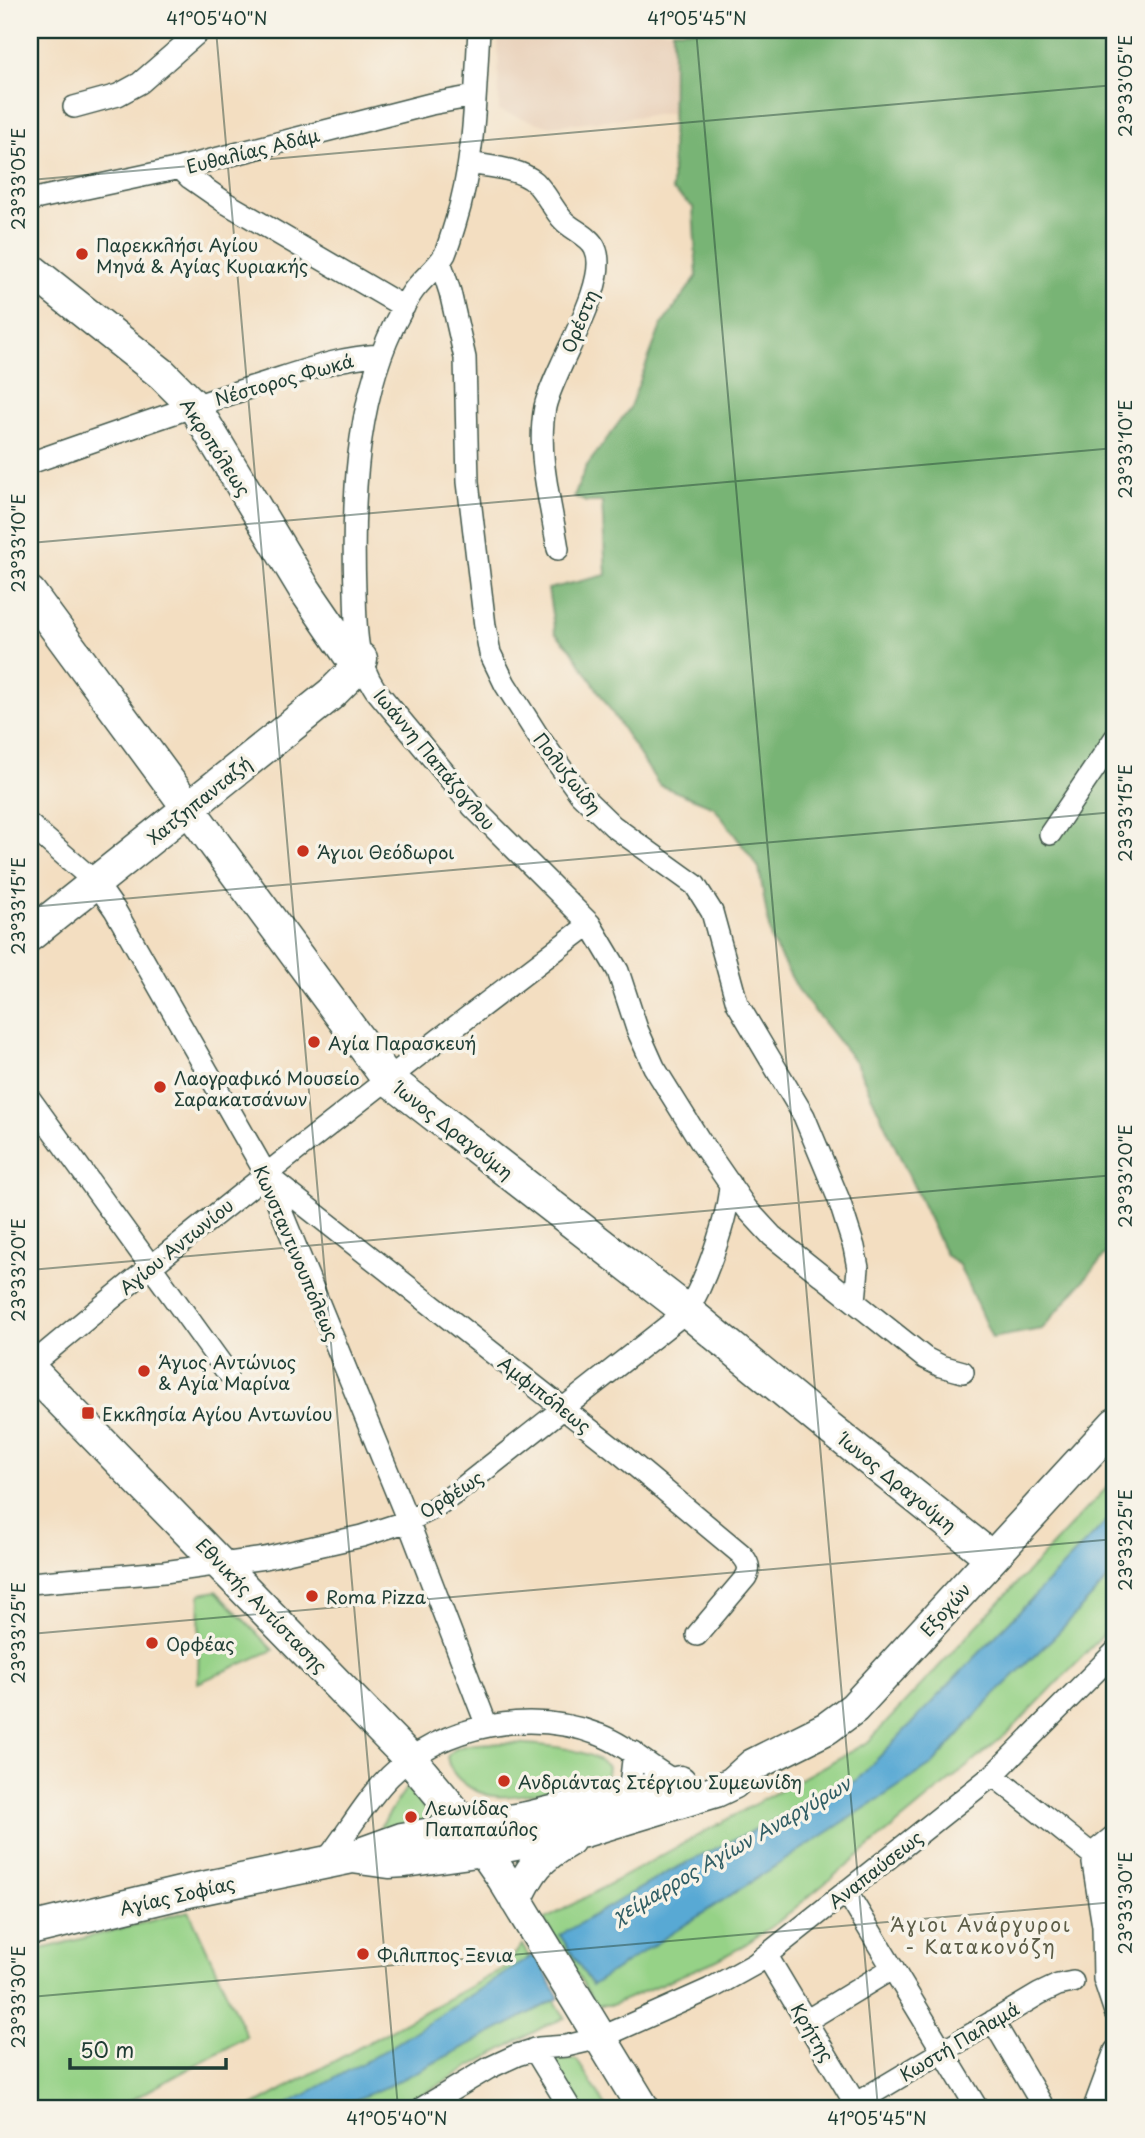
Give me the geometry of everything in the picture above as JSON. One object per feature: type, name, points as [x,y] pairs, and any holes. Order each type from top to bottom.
[{"type":"main road","name":"Ακροπόλεως","points":[[30,269],[162,374],[194,406],[305,590],[359,663]]},
{"type":"main road","name":"Ίωνος Δραγούμη","points":[[30,593],[387,1077],[687,1311],[991,1557]]},
{"type":"main road","name":"Χατζηπανταζή","points":[[30,935],[331,694],[345,682],[359,663]]},
{"type":"main road","name":"Εθνικής Αντίστασης","points":[[30,1368],[411,1760],[476,1839],[643,2108]]},
{"type":"main road","name":"Εξοχών","points":[[753,1765],[821,1731],[854,1708],[1115,1424]]},
{"type":"main road","name":"Αγίας Σοφίας","points":[[476,1839],[527,1818],[720,1770],[753,1765]]},
{"type":"main road","name":"Αγίας Σοφίας","points":[[30,1929],[338,1859],[402,1839],[476,1839],[584,1831],[716,1791],[733,1783],[753,1765]]},
{"type":"main road","points":[[524,1913],[527,1876],[535,1864],[549,1852],[584,1831]]},
{"type":"street","points":[[74,107],[107,99],[140,83],[201,30]]},
{"type":"street","name":"Ιωάννη Παπάζογλου","points":[[479,30],[469,163],[457,219],[446,252],[414,290],[404,307],[381,355],[368,403],[355,509],[359,663],[375,689],[452,783],[497,833],[590,924],[618,971],[637,1030],[654,1067],[700,1141],[764,1229],[925,1358],[940,1366],[963,1371]]},
{"type":"street","name":"Ευθαλίας Αδάμ","points":[[30,200],[180,168],[430,104],[475,96]]},
{"type":"street","name":"Ορέστη","points":[[469,163],[514,172],[529,178],[540,188],[562,219],[590,241],[597,252],[593,290],[555,376],[543,424],[544,455],[558,549]]},
{"type":"street","points":[[180,168],[226,203],[404,307]]},
{"type":"street","name":"Πολυζωίδη","points":[[440,261],[465,358],[468,482],[490,653],[505,684],[533,728],[580,794],[613,826],[683,875],[707,902],[737,1003],[804,1116],[839,1200],[858,1268],[855,1301]]},
{"type":"street","name":"Νέστορος Φωκά","points":[[30,463],[194,406],[327,364],[381,355]]},
{"type":"street","points":[[1050,834],[1115,738]]},
{"type":"street","name":"Κωνσταντινουπόλεως","points":[[30,825],[96,883],[146,964],[266,1174],[408,1521],[487,1726]]},
{"type":"street","name":"Αγίου Αντωνίου","points":[[30,1368],[149,1266],[387,1077],[590,924]]},
{"type":"street","points":[[30,1099],[227,1372]]},
{"type":"street","name":"Αμφιπόλεως","points":[[266,1174],[621,1454],[745,1559],[748,1571],[746,1577],[697,1635]]},
{"type":"street","name":"Ορφέως","points":[[30,1583],[223,1564],[319,1547],[408,1521],[434,1508],[687,1311],[694,1301],[716,1244],[730,1183]]},
{"type":"street","points":[[295,1242],[320,1219]]},
{"type":"street","name":"Αναπαύσεως","points":[[422,2108],[489,2068],[534,2049],[566,2046],[593,2027],[710,1989],[767,1955],[993,1775],[1115,1652]]},
{"type":"street","points":[[338,1859],[381,1786],[411,1760],[448,1739],[487,1726],[527,1721],[601,1735],[634,1752],[677,1782],[716,1791]]},
{"type":"street","points":[[629,1794],[634,1752]]},
{"type":"street","points":[[993,1775],[1115,1873]]},
{"type":"street","points":[[1115,1835],[1102,1844],[1094,1856],[1093,1873],[1104,1936],[1104,1979],[1115,2012]]},
{"type":"street","points":[[846,1891],[977,2108]]},
{"type":"street","name":"Κρήτης","points":[[767,1955],[854,2107]]},
{"type":"street","points":[[806,2021],[893,1968]]},
{"type":"street","name":"Κωστή Παλαμά","points":[[854,2107],[943,2050],[1046,1990],[1073,1982]]},
{"type":"street","points":[[993,2021],[1043,2108]]},
{"type":"street","points":[[534,2049],[570,2108]]},
{"type":"street","points":[[1094,2108],[1115,2050]]},
{"type":"shaded area","points":[[498,30],[673,30],[672,113],[548,126],[499,111]]},
{"type":"green space","points":[[673,30],[1115,30],[1115,1249],[1106,1254],[1042,1329],[992,1338],[959,1265],[946,1255],[856,1063],[800,993],[771,940],[759,868],[714,807],[659,785],[571,649],[555,633],[548,589],[606,575],[602,502],[586,502],[574,496],[586,467],[629,409],[661,326],[697,276],[693,207],[672,190]]},
{"type":"green space","points":[[1115,1479],[1115,1623],[1010,1731],[778,1922],[740,1948],[612,2005],[596,2005],[544,1920],[868,1742]]},
{"type":"green space","points":[[216,1591],[273,1650],[198,1683],[200,1594]]},
{"type":"green space","points":[[505,1743],[573,1750],[598,1759],[608,1766],[607,1774],[588,1782],[553,1790],[495,1796],[464,1784],[449,1765],[447,1757],[457,1748],[473,1744]]},
{"type":"green space","points":[[407,1787],[432,1818],[429,1822],[376,1833]]},
{"type":"green space","points":[[189,1911],[247,2037],[117,2108],[30,2108],[30,1952]]},
{"type":"green space","points":[[522,1945],[565,2018],[473,2065],[399,2108],[249,2108],[504,1968]]},
{"type":"green space","points":[[558,2058],[577,2060],[607,2108],[581,2108],[556,2069],[554,2062]]},
{"type":"water","name":"χείμαρρος Αγίων Αναργύρων","points":[[1115,1512],[1115,1572],[1055,1636],[994,1695],[933,1764],[592,1985],[560,1935],[668,1872],[857,1780]]},
{"type":"water","points":[[535,1954],[559,1998],[395,2083],[336,2108],[281,2108],[391,2047]]},
{"type":"place","name":"Παρεκκλήσι Αγίου Μηνά & Αγίας Κυριακής","points":[[82,254]]},
{"type":"place","name":"Άγιοι Θεόδωροι","points":[[303,851]]},
{"type":"place","name":"Αγία Παρασκευή","points":[[314,1042]]},
{"type":"place","name":"Λαογραφικό Μουσείο Σαρακατσάνων","points":[[160,1087]]},
{"type":"place","name":"Άγιος Αντώνιος & Αγία Μαρίνα","points":[[144,1371]]},
{"type":"place","name":"Εκκλησία Αγίου Αντωνίου","points":[[88,1413]]},
{"type":"place","name":"Roma Pizza","points":[[312,1596]]},
{"type":"place","name":"Ορφέας","points":[[152,1643]]},
{"type":"place","name":"Ανδριάντας Στέργιου Συμεωνίδη","points":[[504,1781]]},
{"type":"place","name":"Λεωνίδας Παπαπαύλος","points":[[411,1817]]},
{"type":"place","name":"Φιλιππος Ξενια","points":[[363,1954]]},
{"type":"district","name":"Άγιοι Ανάργυροι - Κατακονόζη","points":[[981,1935]]}]
